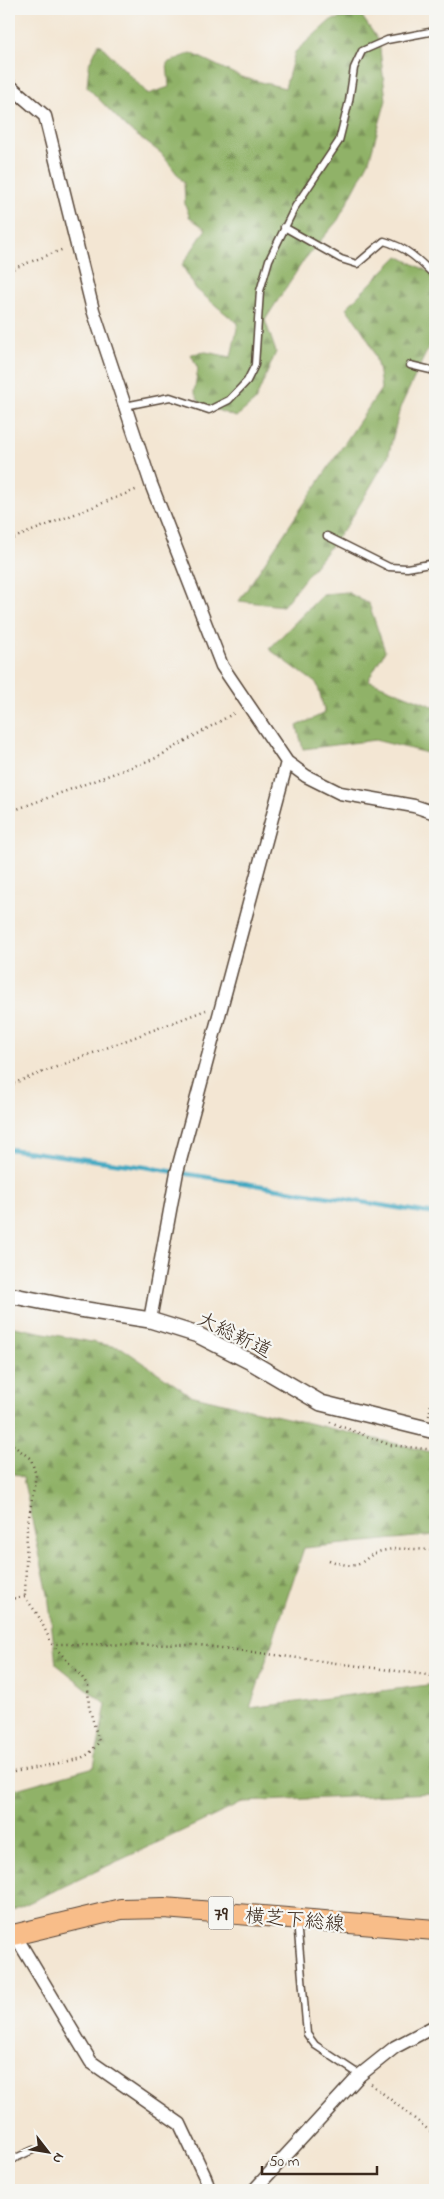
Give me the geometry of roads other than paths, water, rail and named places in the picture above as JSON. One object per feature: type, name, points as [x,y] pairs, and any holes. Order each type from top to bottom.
[{"type":"main road","name":"横芝下総線","points":[[12,1935],[121,1909],[164,1908],[435,1930]]},
{"type":"street","points":[[9,86],[45,116],[93,310],[151,484],[222,666],[287,762],[306,776],[340,793],[414,806],[435,813]]},
{"type":"street","points":[[150,1320],[177,1172],[220,1005],[287,762]]},
{"type":"street","name":"大総新道","points":[[9,1295],[150,1320],[198,1335],[251,1362],[321,1403],[431,1430]]},
{"type":"street","points":[[12,1935],[91,2062],[180,2124],[205,2177],[208,2190]]},
{"type":"street","points":[[254,2190],[360,2075],[395,2047],[435,2026]]},
{"type":"lane","points":[[125,406],[170,397],[209,410],[229,400],[247,380],[255,365],[260,290],[269,260],[284,227],[339,141],[349,101],[354,68],[362,51],[387,40],[435,30]]},
{"type":"lane","points":[[284,227],[341,259],[357,264],[384,241],[396,244],[414,255],[435,276]]},
{"type":"lane","points":[[410,365],[435,371]]},
{"type":"lane","points":[[328,536],[389,566],[407,568],[435,563]]},
{"type":"lane","points":[[297,1919],[307,2034],[315,2045],[360,2075]]},
{"type":"lane","points":[[9,2161],[33,2150]]},
{"type":"waterway","points":[[9,1149],[145,1167],[435,1214]]}]
